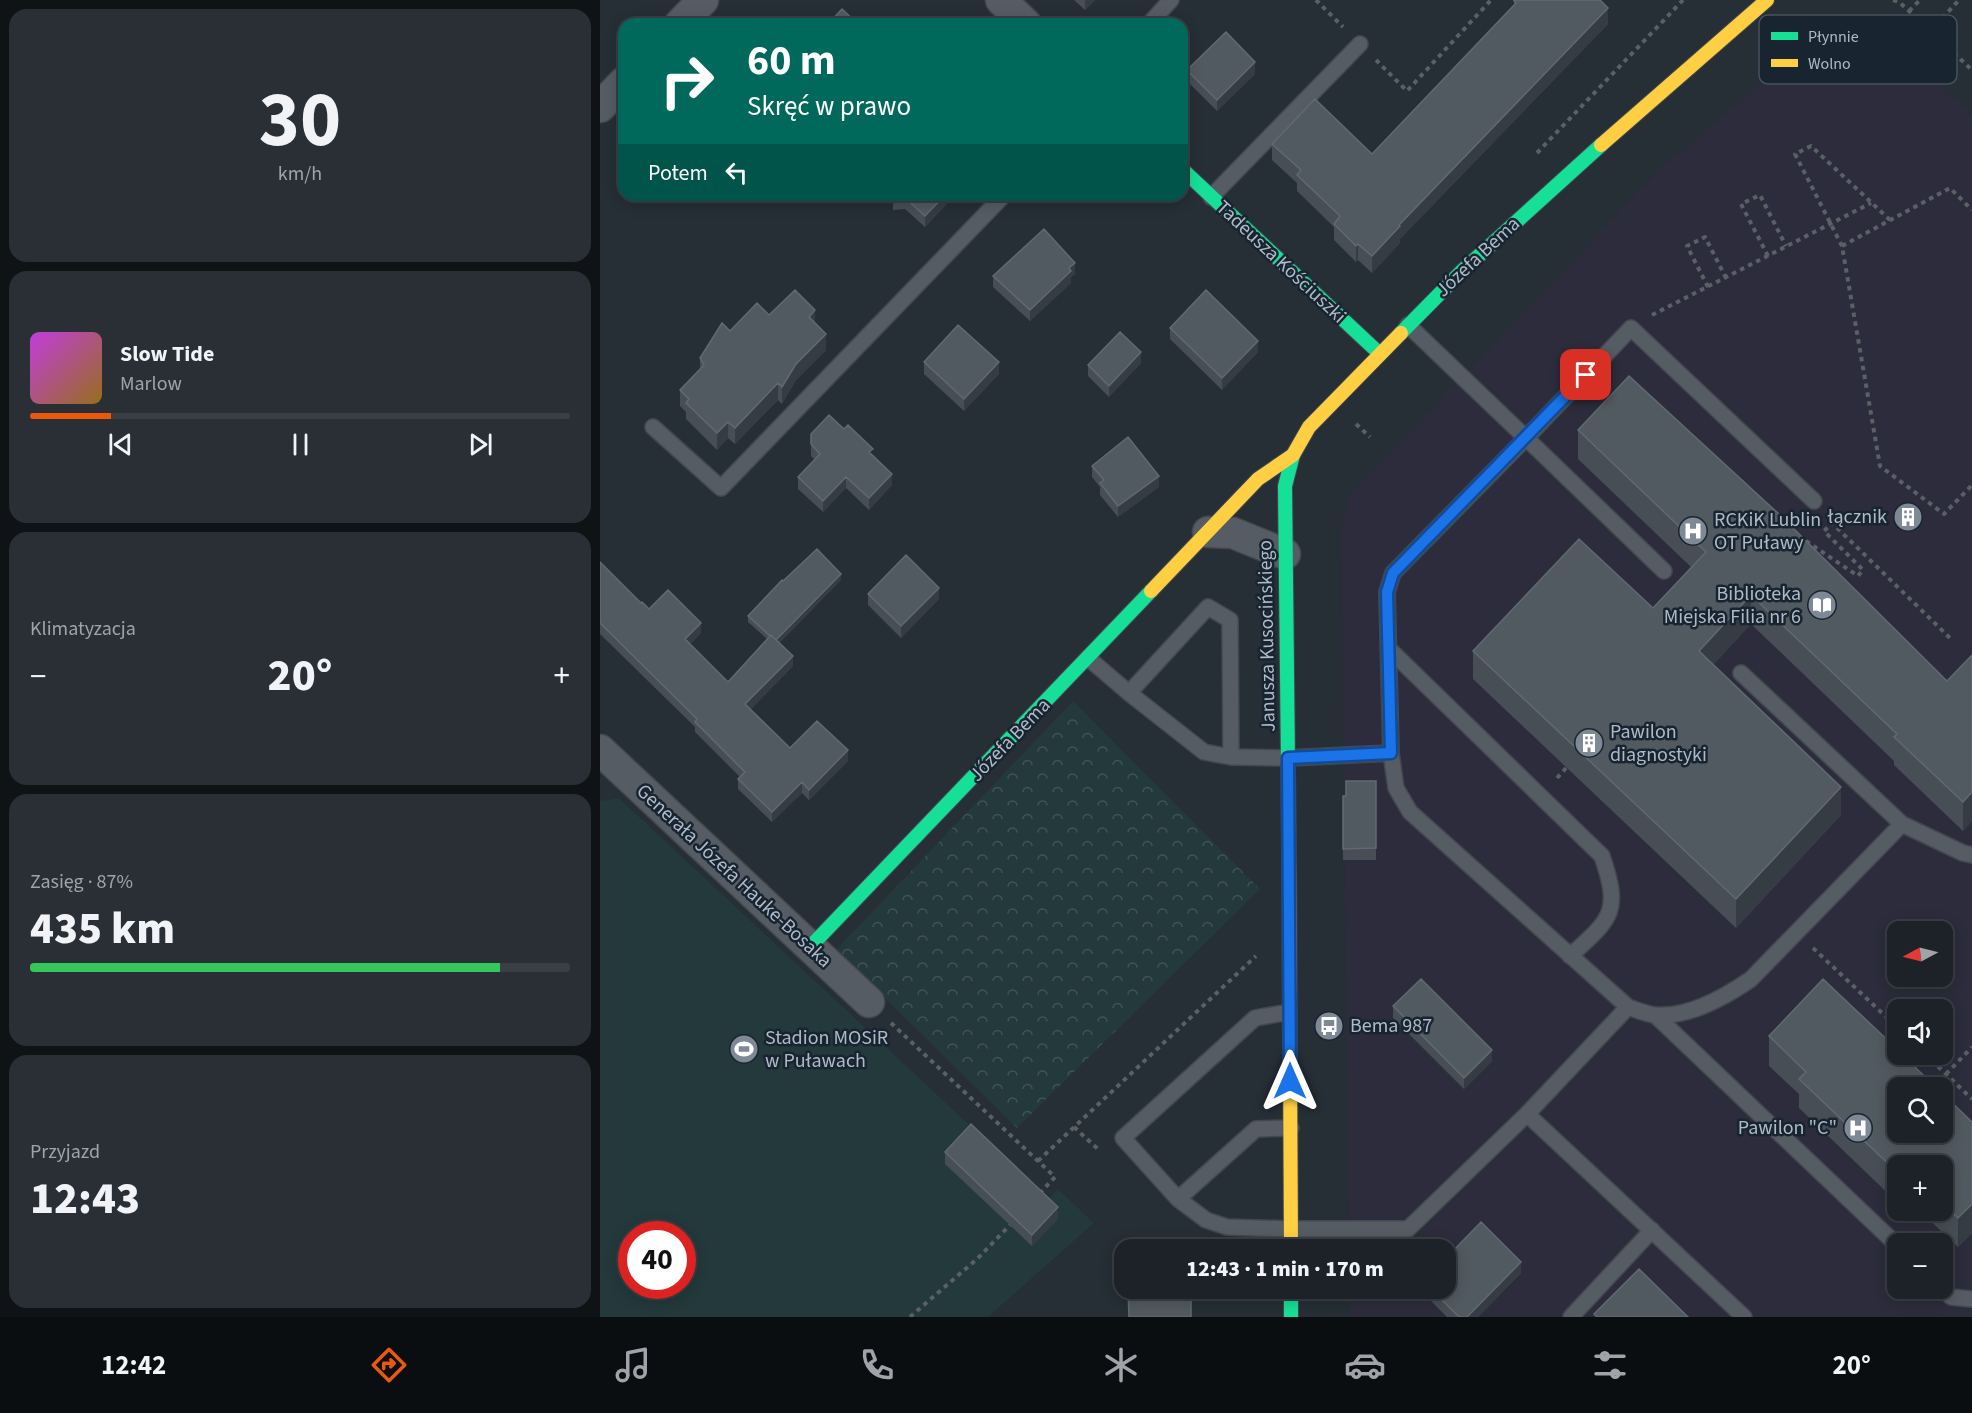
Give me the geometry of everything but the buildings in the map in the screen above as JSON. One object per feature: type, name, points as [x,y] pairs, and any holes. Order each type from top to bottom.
[{"type":"street","points":[[686,18],[703,0]]},
{"type":"street","points":[[1001,0],[1020,18]]},
{"type":"street","name":"Józefa Bema","points":[[810,947],[1258,479],[1293,455],[1309,427],[1462,271],[1556,185],[1767,0]]},
{"type":"street","points":[[600,107],[618,88]]},
{"type":"street","name":"Tadeusza Kościuszki","points":[[1188,175],[1380,354]]},
{"type":"street","name":"Janusza Kusocińskiego","points":[[1291,1239],[1285,486],[1293,455]]},
{"type":"street","points":[[1208,531],[1233,533],[1285,554]]},
{"type":"street","name":"Generała Józefa Hauke-Bosaka","points":[[602,754],[869,1002]]},
{"type":"street","points":[[1291,1299],[1291,1317]]},
{"type":"lane","points":[[1154,18],[1171,0]]},
{"type":"lane","points":[[1211,197],[1360,44]]},
{"type":"lane","points":[[653,427],[721,488],[998,201]]},
{"type":"lane","points":[[1408,325],[1664,571]]},
{"type":"lane","points":[[1814,501],[1631,328],[1393,573],[1387,592],[1391,753],[1396,788],[1410,812],[1628,1007],[1655,1015],[1677,1014],[1727,996],[1751,979],[1902,824]]},
{"type":"lane","points":[[1129,693],[1209,607],[1223,615],[1230,620],[1231,757]]},
{"type":"lane","points":[[1389,649],[1602,856],[1612,885],[1611,914],[1594,935],[1570,956]]},
{"type":"lane","points":[[1088,658],[1204,752],[1231,757],[1288,758],[1391,753]]},
{"type":"lane","points":[[1741,673],[1902,824],[1963,853],[1972,855]]},
{"type":"lane","points":[[1289,1012],[1255,1018],[1122,1138],[1178,1199],[1206,1220],[1227,1227],[1291,1230],[1408,1229],[1527,1114],[1628,1007]]},
{"type":"lane","points":[[1655,1015],[1887,1236]]},
{"type":"lane","points":[[1527,1114],[1744,1317]]},
{"type":"lane","points":[[1178,1199],[1256,1129],[1291,1128]]},
{"type":"lane","points":[[1571,1317],[1652,1230]]},
{"type":"lane","points":[[1953,1297],[1972,1299]]},
{"type":"path","points":[[1316,0],[1407,91],[1491,0]]},
{"type":"path","points":[[1893,0],[1899,2],[1914,15]]},
{"type":"path","points":[[1909,10],[1920,0]]},
{"type":"path","points":[[1945,15],[1959,0]]},
{"type":"path","points":[[1957,56],[1972,70]]},
{"type":"path","points":[[1890,220],[1811,146],[1795,154],[1842,246],[1880,466],[1944,514],[1972,485]]},
{"type":"path","points":[[1842,246],[1950,188],[1972,210]]},
{"type":"path","points":[[1768,256],[1742,204],[1760,195],[1786,246]]},
{"type":"path","points":[[1631,328],[1871,203]]},
{"type":"path","points":[[1708,287],[1687,246],[1705,237],[1726,278]]},
{"type":"path","points":[[1800,536],[1858,576],[1863,570],[1824,531],[1832,523],[1950,638]]},
{"type":"path","points":[[1797,932],[1887,1018]]},
{"type":"path","points":[[1038,1161],[1263,950]]},
{"type":"path","points":[[869,1002],[1055,1178],[1036,1197]]},
{"type":"path","points":[[1946,1074],[1972,1047]]},
{"type":"path","points":[[1937,1065],[1972,1099]]},
{"type":"path","points":[[910,1317],[977,1259],[1010,1225]]},
{"type":"shaded area","points":[[1760,84],[1939,84],[1972,115],[1972,1317],[1350,1317],[1350,1299],[1456,1299],[1456,1239],[1349,1239],[1341,527],[1349,496],[1659,170]]},
{"type":"green space","points":[[1073,701],[1260,889],[1017,1128],[836,950]]},
{"type":"green space","name":"Stadion MOSiR w Puławach","points":[[600,798],[603,801],[619,798],[976,1131],[1044,1204],[1058,1189],[1094,1223],[988,1317],[600,1317]]},
{"type":"traffic: fast","points":[[1401,333],[1462,271],[1601,145]]},
{"type":"traffic: fast","points":[[1188,175],[1380,354]]},
{"type":"traffic: fast","points":[[1289,857],[1285,486],[1293,455]]},
{"type":"traffic: fast","points":[[810,947],[1151,591]]},
{"type":"traffic: fast","points":[[1291,1299],[1291,1317]]},
{"type":"traffic: slow","points":[[1601,145],[1767,0]]},
{"type":"traffic: slow","points":[[1151,591],[1258,479],[1293,455],[1309,427],[1401,333]]},
{"type":"traffic: slow","points":[[1289,857],[1291,1239]]},
{"type":"place","name":"łącznik","points":[[1908,517]]},
{"type":"place","name":"RCKiK Lublin OT Puławy","points":[[1693,531]]},
{"type":"place","name":"Biblioteka Miejska Filia nr 6","points":[[1822,605]]},
{"type":"place","name":"Pawilon diagnostyki","points":[[1589,743]]},
{"type":"place","name":"Bema 987","points":[[1329,1026]]},
{"type":"place","name":"Stadion MOSiR w Puławach","points":[[744,1049]]},
{"type":"place","name":"Pawilon \"C\"","points":[[1858,1128]]},
{"type":"route","points":[[1290,1081],[1288,758],[1391,753],[1387,592],[1393,573],[1586,375]]}]
